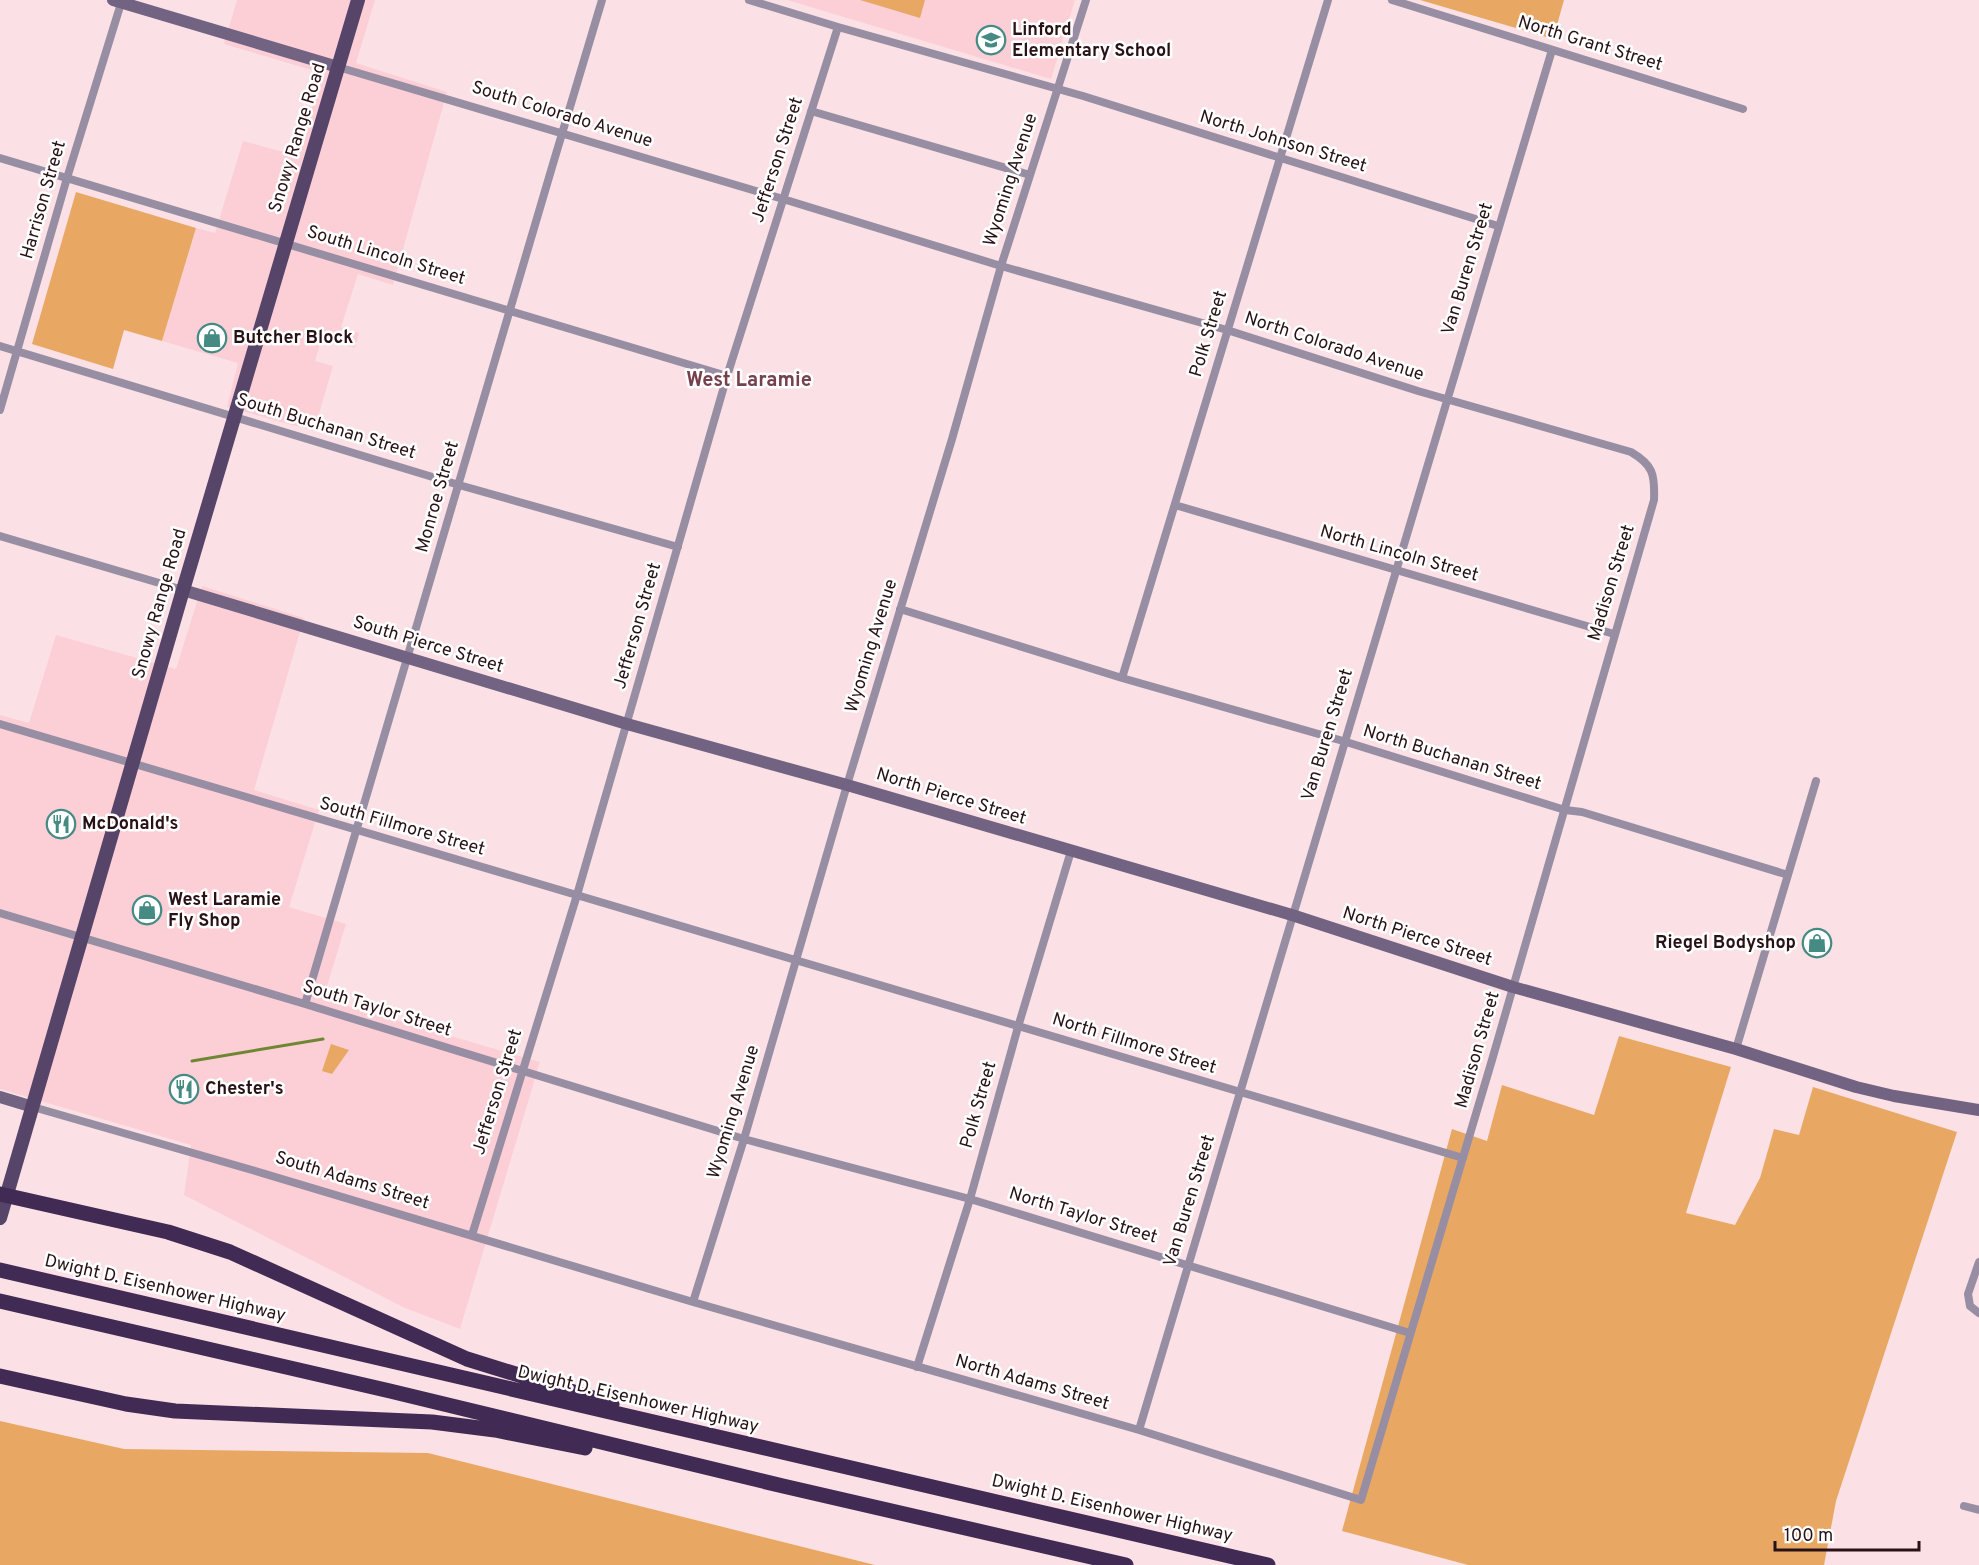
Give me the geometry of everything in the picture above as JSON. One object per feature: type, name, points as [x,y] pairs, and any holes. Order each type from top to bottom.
[{"type":"highway","points":[[3,1195],[168,1232],[230,1252],[467,1359],[738,1443]]},
{"type":"highway","name":"Dwight D. Eisenhower Highway","points":[[0,1270],[1268,1565]]},
{"type":"highway","points":[[0,1301],[1126,1565]]},
{"type":"highway","points":[[0,1376],[126,1404],[175,1411],[432,1422],[495,1430],[783,1486]]},
{"type":"main road","name":"Snowy Range Road","points":[[0,1218],[3,1195],[33,1107],[358,0]]},
{"type":"main road","name":"South Colorado Avenue","points":[[119,1],[338,67]]},
{"type":"main road","name":"South Pierce Street","points":[[183,590],[627,724],[847,785]]},
{"type":"main road","name":"North Pierce Street","points":[[847,785],[1292,915],[1514,987],[1894,1096],[1979,1110]]},
{"type":"main road","name":"South Adams Street","points":[[0,1097],[33,1107]]},
{"type":"street","name":"Monroe Street","points":[[305,1004],[602,0]]},
{"type":"street","name":"North Johnson Street","points":[[749,0],[1058,88],[1498,226]]},
{"type":"street","name":"Wyoming Avenue","points":[[693,1302],[744,1139],[847,785],[952,439],[1001,266],[1086,0]]},
{"type":"street","name":"Polk Street","points":[[1122,678],[1328,0]]},
{"type":"street","name":"North Grant Street","points":[[1392,0],[1743,109]]},
{"type":"street","name":"Harrison Street","points":[[0,410],[119,1]]},
{"type":"street","name":"Jefferson Street","points":[[472,1235],[577,895],[727,376],[838,27]]},
{"type":"street","name":"Van Buren Street","points":[[1138,1430],[1552,50]]},
{"type":"street","name":"South Colorado Avenue","points":[[338,67],[1001,266]]},
{"type":"street","points":[[811,111],[1030,176]]},
{"type":"street","name":"South Lincoln Street","points":[[0,158],[727,376]]},
{"type":"street","name":"North Colorado Avenue","points":[[1001,266],[1227,330],[1446,399],[1631,452],[1651,468]]},
{"type":"street","name":"South Buchanan Street","points":[[0,346],[459,485],[678,548]]},
{"type":"street","name":"Madison Street","points":[[1361,1500],[1514,987],[1654,500],[1651,468]]},
{"type":"street","name":"North Lincoln Street","points":[[1175,505],[1614,634]]},
{"type":"street","name":"South Pierce Street","points":[[0,536],[183,590]]},
{"type":"street","name":"North Buchanan Street","points":[[900,609],[1122,678],[1343,741],[1565,810],[1582,812],[1788,875]]},
{"type":"street","name":"South Fillmore Street","points":[[0,724],[796,960]]},
{"type":"street","points":[[1736,1049],[1816,781]]},
{"type":"street","name":"Polk Street","points":[[917,1367],[970,1199],[1018,1026],[1071,851]]},
{"type":"street","name":"South Taylor Street","points":[[0,913],[744,1139]]},
{"type":"street","name":"North Fillmore Street","points":[[796,960],[1463,1158]]},
{"type":"street","name":"South Adams Street","points":[[33,1107],[693,1302]]},
{"type":"street","name":"North Taylor Street","points":[[744,1139],[970,1199],[1410,1333]]},
{"type":"street","points":[[1979,1262],[1968,1294],[1970,1306],[1979,1313]]},
{"type":"street","name":"North Adams Street","points":[[693,1302],[1138,1430],[1361,1500]]},
{"type":"street","points":[[1964,1506],[1979,1510]]},
{"type":"shaded area","points":[[237,0],[375,0],[356,63],[447,92],[393,285],[358,274],[341,327],[359,333],[355,348],[322,338],[315,361],[333,366],[314,431],[227,407],[238,363],[162,341],[196,228],[215,233],[243,141],[298,156],[322,73],[224,44]]},
{"type":"shaded area","name":"Linford Elementary School","points":[[787,0],[1075,0],[1051,79]]},
{"type":"shaded area","points":[[860,0],[925,0],[920,18]]},
{"type":"shaded area","points":[[1420,0],[1564,0],[1553,39]]},
{"type":"shaded area","points":[[76,192],[196,228],[162,341],[124,330],[113,369],[32,344]]},
{"type":"shaded area","points":[[202,586],[304,618],[254,790],[319,810],[289,907],[346,924],[323,999],[540,1062],[460,1329],[405,1308],[184,1195],[191,1145],[0,1089],[0,715],[29,723],[56,635],[176,669]]},
{"type":"shaded area","points":[[1619,1036],[1731,1067],[1686,1213],[1735,1225],[1760,1178],[1774,1129],[1799,1135],[1813,1087],[1957,1132],[1836,1501],[1824,1565],[1468,1565],[1342,1531],[1452,1129],[1487,1141],[1502,1085],[1594,1115]]},
{"type":"shaded area","points":[[331,1044],[349,1050],[332,1074],[322,1071]]},
{"type":"shaded area","points":[[0,1421],[124,1449],[428,1453],[875,1565],[0,1565]]},
{"type":"waterway","points":[[192,1061],[323,1039]]},
{"type":"place","name":"Linford Elementary School","points":[[991,40]]},
{"type":"place","name":"Butcher Block","points":[[212,338]]},
{"type":"place","name":"McDonald's","points":[[61,824]]},
{"type":"place","name":"West Laramie Fly Shop","points":[[147,910]]},
{"type":"place","name":"Riegel Bodyshop","points":[[1817,943]]},
{"type":"place","name":"Chester's","points":[[184,1089]]},
{"type":"district","name":"West Laramie","points":[[749,381]]}]
